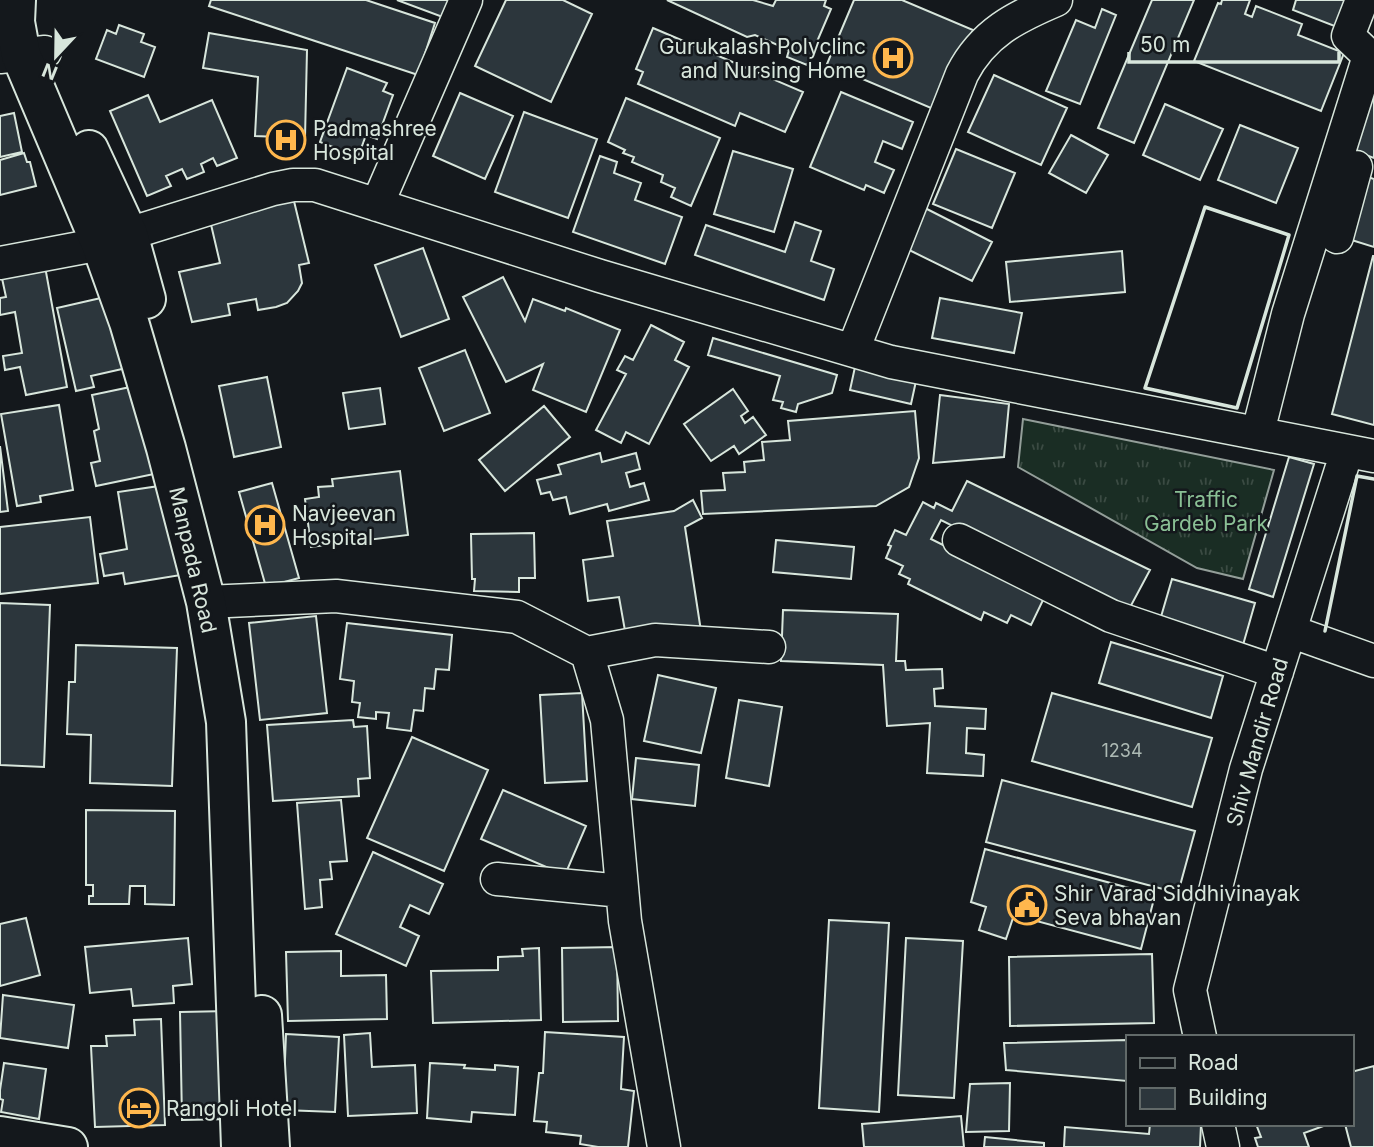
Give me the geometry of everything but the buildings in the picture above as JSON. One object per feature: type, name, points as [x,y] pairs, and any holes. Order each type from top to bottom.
[{"type":"main road","name":"Manpada Road","points":[[16,0],[15,23],[22,55],[115,239],[216,602],[240,675],[249,762],[270,1147]]},
{"type":"main road","name":"Manpada Road","points":[[22,55],[38,21],[40,0]]},
{"type":"main road","name":"Manpada Road","points":[[216,602],[226,722],[241,1147]]},
{"type":"main road","points":[[0,1136],[68,1147]]},
{"type":"street","points":[[377,205],[466,0]]},
{"type":"street","points":[[853,350],[962,74],[972,55],[998,29],[1056,0]]},
{"type":"street","points":[[1337,237],[1355,167],[1369,56],[1348,36],[1362,0]]},
{"type":"street","points":[[1258,432],[1289,314],[1355,167]]},
{"type":"street","points":[[0,263],[115,239],[273,189],[315,185],[600,276],[891,362],[1360,454]]},
{"type":"street","name":"Shiv Mandir Road","points":[[1200,1035],[1190,990],[1246,769],[1290,631],[1360,454]]},
{"type":"street","points":[[959,540],[1111,617],[1277,672]]},
{"type":"street","points":[[216,602],[337,596],[517,617],[587,653],[655,640],[769,647]]},
{"type":"street","points":[[1290,631],[1374,661]]},
{"type":"street","points":[[587,653],[607,720],[625,921],[664,1147]]},
{"type":"street","points":[[497,879],[622,891]]},
{"type":"street","points":[[1218,1126],[1223,1147]]},
{"type":"green space","name":"Traffic Gardeb Park","points":[[1023,419],[1274,470],[1243,579],[1197,568],[1018,467]]},
{"type":"wall","points":[[1205,207],[1289,235],[1237,408],[1145,388],[1205,207]]},
{"type":"wall","points":[[1325,631],[1357,476],[1374,479]]},
{"type":"place","name":"Gurukalash Polyclinc and Nursing Home","points":[[893,58]]},
{"type":"place","name":"Padmashree Hospital","points":[[286,140]]},
{"type":"place","name":"Navjeevan Hospital","points":[[265,525]]},
{"type":"place","name":"Shir Varad Siddhivinayak Seva bhavan","points":[[1027,905]]},
{"type":"place","name":"Rangoli Hotel","points":[[139,1108]]}]
